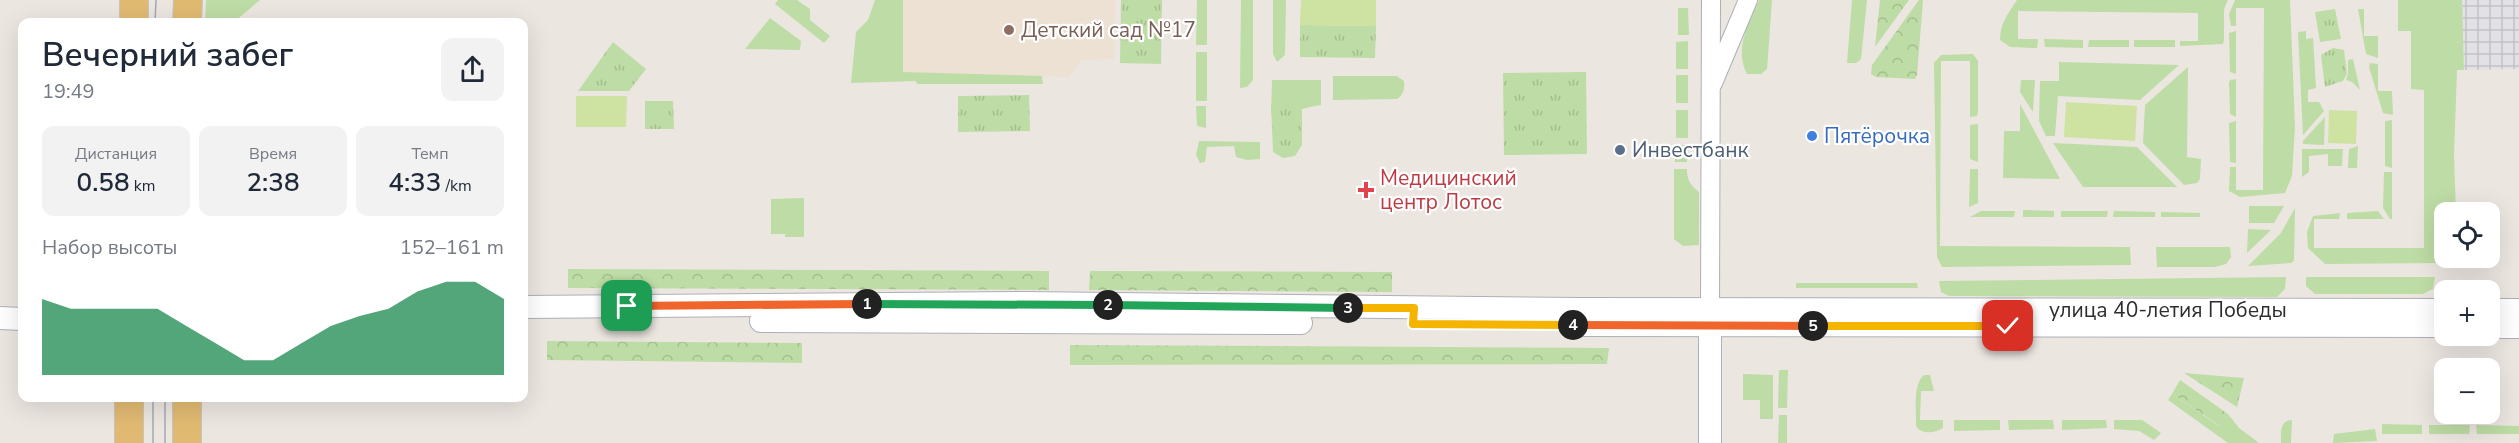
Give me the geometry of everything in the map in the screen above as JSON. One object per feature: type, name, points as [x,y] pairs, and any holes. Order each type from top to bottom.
[{"type":"main road","points":[[134,0],[134,18]]},
{"type":"main road","points":[[187,18],[188,0]]},
{"type":"main road","points":[[129,402],[129,443]]},
{"type":"main road","points":[[187,402],[187,443]]},
{"type":"street","points":[[1710,443],[1711,0]]},
{"type":"street","points":[[1710,90],[1748,0]]},
{"type":"street","points":[[0,307],[18,307]]},
{"type":"street","points":[[2500,310],[2519,310]]},
{"type":"street","name":"улица 40-летия Победы","points":[[2287,318],[2434,311]]},
{"type":"street","name":"улица 40-летия Победы","points":[[534,313],[1023,312],[1413,316],[2287,318],[2434,325]]},
{"type":"street","points":[[0,318],[18,319]]},
{"type":"street","points":[[2500,327],[2519,327]]},
{"type":"shaded area","name":"Детский сад №17","points":[[903,0],[1115,0],[1114,59],[1081,60],[1069,77],[902,72]]},
{"type":"shaded area","points":[[2462,0],[2519,0],[2519,69],[2464,70]]},
{"type":"green space","points":[[206,0],[260,0],[239,18],[205,18]]},
{"type":"green space","points":[[778,0],[797,0],[810,9],[810,20],[830,36],[824,43],[775,4]]},
{"type":"green space","points":[[875,0],[903,0],[903,72],[1042,76],[1043,84],[917,84],[916,81],[851,83],[856,32],[868,20]]},
{"type":"green space","points":[[1121,0],[1162,0],[1161,64],[1120,63]]},
{"type":"green space","points":[[1197,0],[1207,0],[1207,45],[1196,45]]},
{"type":"green space","points":[[1241,0],[1253,0],[1253,80],[1247,87],[1240,88]]},
{"type":"green space","points":[[1273,0],[1286,0],[1285,55],[1277,62],[1273,54]]},
{"type":"green space","points":[[1301,0],[1376,0],[1376,26],[1300,25]]},
{"type":"green space","points":[[1759,0],[1772,0],[1767,69],[1761,74],[1747,74],[1743,65],[1742,46],[1747,27]]},
{"type":"green space","points":[[1852,0],[1867,0],[1861,59],[1856,63],[1847,63]]},
{"type":"green space","points":[[1880,0],[1909,0],[1875,47]]},
{"type":"green space","points":[[1919,0],[1923,0],[1915,79],[1876,77],[1871,74],[1872,65]]},
{"type":"green space","points":[[2017,0],[2228,0],[2224,9],[2223,44],[2180,46],[2180,41],[2198,41],[2198,13],[2018,11],[2018,39],[2038,39],[2037,48],[2010,47],[2000,40],[2003,24]]},
{"type":"green space","points":[[2235,0],[2290,0],[2295,126],[2292,176],[2285,193],[2240,197],[2229,191],[2230,167],[2236,167],[2236,190],[2263,190],[2264,8],[2236,8],[2236,26],[2231,26],[2229,14]]},
{"type":"green space","points":[[2398,0],[2462,0],[2464,70],[2457,70],[2454,155],[2456,202],[2434,202],[2434,263],[2325,264],[2308,248],[2307,232],[2313,216],[2340,213],[2339,219],[2314,219],[2314,248],[2424,248],[2424,90],[2411,89],[2411,31],[2398,31]]},
{"type":"green space","points":[[1678,8],[1688,8],[1689,35],[1678,35]]},
{"type":"green space","points":[[2335,9],[2341,39],[2320,42],[2315,12]]},
{"type":"green space","points":[[2358,9],[2364,9],[2364,36],[2378,36],[2378,58],[2366,54]]},
{"type":"green space","points":[[770,18],[801,41],[800,50],[745,49]]},
{"type":"green space","points":[[1300,25],[1376,26],[1375,58],[1300,57]]},
{"type":"green space","points":[[2236,31],[2236,74],[2230,72],[2229,33]]},
{"type":"green space","points":[[2306,31],[2306,39],[2313,38],[2316,88],[2308,90],[2308,102],[2319,102],[2324,111],[2303,135],[2298,32]]},
{"type":"green space","points":[[2044,39],[2083,40],[2083,48],[2045,47]]},
{"type":"green space","points":[[2089,40],[2129,40],[2129,47],[2088,47]]},
{"type":"green space","points":[[2134,40],[2175,40],[2175,47],[2134,47]]},
{"type":"green space","points":[[1688,41],[1688,69],[1676,69],[1676,42]]},
{"type":"green space","points":[[613,42],[646,69],[629,91],[578,91]]},
{"type":"green space","points":[[2333,48],[2344,50],[2347,74],[2343,81],[2325,87],[2321,55]]},
{"type":"green space","points":[[1196,52],[1207,52],[1207,101],[1196,101]]},
{"type":"green space","points":[[1973,54],[1978,61],[1977,116],[1970,117],[1970,61],[1941,61],[1940,246],[2130,247],[2131,265],[1942,267],[1937,257],[1934,63],[1941,55]]},
{"type":"green space","points":[[2353,59],[2360,90],[2352,82],[2346,80],[2348,60]]},
{"type":"green space","points":[[2059,62],[2179,65],[2140,100],[2058,96],[2055,136],[2046,136],[2039,121],[2040,81],[2059,81]]},
{"type":"green space","points":[[2370,63],[2378,64],[2378,91],[2392,91],[2393,115],[2383,113],[2369,67]]},
{"type":"green space","points":[[2188,67],[2187,157],[2201,159],[2200,179],[2197,183],[2184,185],[2143,143],[2145,105]]},
{"type":"green space","points":[[1586,72],[1587,154],[1504,155],[1503,73]]},
{"type":"green space","points":[[1676,75],[1688,75],[1688,103],[1676,103]]},
{"type":"green space","points":[[1333,76],[1397,76],[1404,81],[1404,89],[1397,99],[1333,100]]},
{"type":"green space","points":[[2236,79],[2236,117],[2230,114],[2229,83],[2230,80]]},
{"type":"green space","points":[[1272,80],[1321,80],[1321,105],[1271,114]]},
{"type":"green space","points":[[2021,80],[2035,80],[2033,112],[2020,92]]},
{"type":"green space","points":[[1029,95],[1030,131],[958,132],[958,96]]},
{"type":"green space","points":[[576,96],[627,96],[626,127],[576,127]]},
{"type":"green space","points":[[1292,98],[1295,109],[1302,108],[1302,145],[1295,156],[1283,158],[1273,152],[1271,105],[1281,105],[1282,99]]},
{"type":"green space","points":[[645,101],[673,101],[674,129],[645,129]]},
{"type":"green space","points":[[2066,102],[2137,106],[2135,141],[2064,137]]},
{"type":"green space","points":[[2020,104],[2060,179],[2003,178],[2004,131],[2020,131]]},
{"type":"green space","points":[[1196,106],[1206,106],[1206,128],[1197,126]]},
{"type":"green space","points":[[1676,110],[1688,110],[1688,138],[1676,138]]},
{"type":"green space","points":[[2329,110],[2357,111],[2356,144],[2328,143]]},
{"type":"green space","points":[[2325,117],[2324,145],[2303,144],[2303,141]]},
{"type":"green space","points":[[2392,120],[2392,168],[2385,166],[2385,121]]},
{"type":"green space","points":[[2236,121],[2236,163],[2230,162],[2229,123]]},
{"type":"green space","points":[[1978,124],[1978,162],[1970,159],[1970,125]]},
{"type":"green space","points":[[1199,141],[1260,142],[1260,159],[1247,160],[1236,157],[1234,146],[1207,147],[1205,162],[1200,163],[1196,155]]},
{"type":"green space","points":[[2053,143],[2137,147],[2177,187],[2083,187]]},
{"type":"green space","points":[[1675,145],[1687,145],[1687,162],[1675,162]]},
{"type":"green space","points":[[2358,146],[2357,168],[2348,168],[2349,149]]},
{"type":"green space","points":[[2302,149],[2343,149],[2342,166],[2328,166],[2328,154],[2309,156],[2309,172],[2302,177]]},
{"type":"green space","points":[[1674,169],[1687,169],[1690,182],[1699,192],[1699,245],[1683,246],[1674,239]]},
{"type":"green space","points":[[1970,169],[1978,169],[1978,203],[1969,207]]},
{"type":"green space","points":[[2384,172],[2392,172],[2392,219],[2383,208]]},
{"type":"green space","points":[[804,198],[804,237],[771,234],[771,199]]},
{"type":"green space","points":[[2249,206],[2284,206],[2274,223],[2249,223]]},
{"type":"green space","points":[[2295,208],[2294,261],[2248,266],[2281,233]]},
{"type":"green space","points":[[2023,210],[2054,211],[2054,217],[2023,217]]},
{"type":"green space","points":[[1981,211],[2015,211],[2014,217],[1970,217]]},
{"type":"green space","points":[[2061,211],[2108,211],[2107,217],[2061,217]]},
{"type":"green space","points":[[2114,211],[2155,212],[2155,217],[2113,217]]},
{"type":"green space","points":[[2378,211],[2384,219],[2347,219],[2347,213]]},
{"type":"green space","points":[[2161,212],[2200,213],[2200,217],[2161,217]]},
{"type":"green space","points":[[2248,229],[2271,230],[2247,253]]},
{"type":"green space","points":[[2156,247],[2230,247],[2231,257],[2226,264],[2215,267],[2157,267]]},
{"type":"green space","points":[[568,269],[1049,271],[1049,290],[568,288]]},
{"type":"green space","points":[[1090,271],[1392,272],[1392,292],[1089,290]]},
{"type":"green space","points":[[2286,277],[2285,289],[2277,297],[1949,296],[1941,292],[1939,281]]},
{"type":"green space","points":[[2306,277],[2435,277],[2433,289],[2423,294],[2315,294],[2306,286]]},
{"type":"green space","points":[[1796,283],[1917,283],[1918,288],[1796,288]]},
{"type":"green space","points":[[547,341],[802,343],[802,363],[547,360]]},
{"type":"green space","points":[[1070,345],[1609,348],[1607,364],[1070,365]]},
{"type":"green space","points":[[1779,370],[1788,370],[1787,408],[1778,408]]},
{"type":"green space","points":[[2184,373],[2244,378],[2237,407]]},
{"type":"green space","points":[[1743,374],[1773,375],[1773,419],[1760,419],[1760,400],[1743,400]]},
{"type":"green space","points":[[1924,375],[1930,375],[1934,391],[1921,391],[1920,420],[1943,420],[1943,428],[1933,432],[1921,431],[1916,426],[1916,392],[1920,379]]},
{"type":"green space","points":[[2180,380],[2228,414],[2220,426],[2172,394]]},
{"type":"green space","points":[[2172,394],[2219,426],[2228,414],[2239,428],[2259,443],[2228,443],[2168,400]]},
{"type":"green space","points":[[1779,415],[1787,415],[1787,443],[1778,443]]},
{"type":"green space","points":[[1954,420],[2000,420],[2000,430],[1954,431]]},
{"type":"green space","points":[[2008,420],[2053,420],[2054,429],[2009,430]]},
{"type":"green space","points":[[2062,420],[2106,420],[2107,428],[2062,430]]},
{"type":"green space","points":[[2114,420],[2142,420],[2161,433],[2154,440],[2139,431],[2114,429]]},
{"type":"green space","points":[[2292,420],[2291,443],[2281,443],[2283,425]]},
{"type":"green space","points":[[2382,424],[2422,425],[2422,434],[2382,434]]},
{"type":"green space","points":[[2429,425],[2470,425],[2469,434],[2429,434]]},
{"type":"green space","points":[[2476,425],[2519,426],[2519,434],[2477,434]]},
{"type":"green space","points":[[2375,429],[2377,441],[2333,443],[2334,434]]},
{"type":"tram line","points":[[155,18],[156,0]]},
{"type":"tram line","points":[[153,402],[153,443]]},
{"type":"tram line","points":[[165,402],[165,443]]},
{"type":"place","name":"Детский сад №17","points":[[1009,30]]},
{"type":"place","name":"Пятёрочка","points":[[1812,136]]},
{"type":"place","name":"Инвестбанк","points":[[1620,150]]},
{"type":"place","name":"Медицинский центр Лотос","points":[[1366,190]]},
{"type":"route","points":[[627,306],[1023,303],[1414,308],[1413,324],[2008,326]]}]
